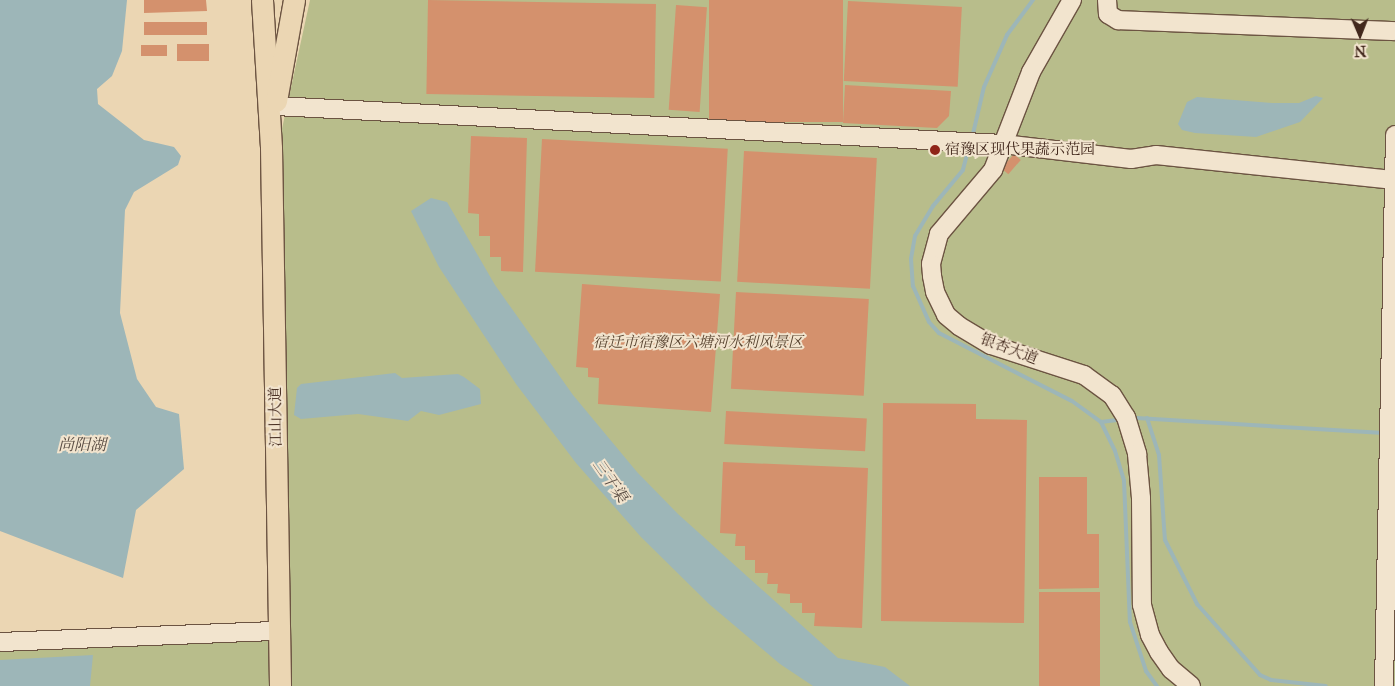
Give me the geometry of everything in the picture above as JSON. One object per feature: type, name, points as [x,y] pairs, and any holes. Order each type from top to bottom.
[{"type":"main road","name":"江山大道","points":[[262,0],[271,148],[280,686]]},
{"type":"main road","name":"江山大道","points":[[271,148],[276,106],[294,0]]},
{"type":"street","name":"银杏大道","points":[[1072,0],[1031,72],[1000,144],[993,170],[939,234],[931,264],[935,292],[946,315],[974,336],[991,345],[1084,375],[1112,395],[1126,417],[1137,454],[1142,498],[1142,605],[1150,635],[1171,669],[1191,686]]},
{"type":"street","points":[[1107,0],[1108,14],[1118,20],[1395,31]]},
{"type":"street","points":[[276,106],[1000,144],[1131,159],[1156,155],[1395,180]]},
{"type":"street","points":[[1384,686],[1395,135]]},
{"type":"street","points":[[0,642],[279,631]]},
{"type":"green space","name":"宿迁市宿豫区六塘河水利风景区","points":[[310,0],[1395,0],[1395,686],[0,686],[0,636],[286,629],[278,147]]},
{"type":"water","name":"尚阳湖","points":[[0,0],[127,0],[122,51],[112,76],[97,89],[98,104],[144,140],[174,147],[181,156],[178,165],[134,192],[125,210],[120,313],[137,379],[156,407],[179,414],[184,469],[136,510],[123,578],[0,531]]},
{"type":"water","points":[[1316,96],[1323,98],[1300,122],[1256,137],[1195,133],[1182,130],[1178,124],[1187,102],[1197,97],[1272,103],[1299,103]]},
{"type":"water","name":"三干渠","points":[[431,198],[447,202],[495,285],[573,395],[637,472],[678,514],[838,658],[885,667],[910,686],[813,686],[780,664],[709,604],[641,537],[576,463],[516,384],[439,267],[411,211]]},
{"type":"water","points":[[395,373],[402,378],[458,374],[480,389],[481,404],[439,415],[421,411],[408,421],[358,414],[301,419],[294,415],[297,388],[301,384]]},
{"type":"water","points":[[93,655],[90,686],[0,686],[0,660]]},
{"type":"building","points":[[144,0],[206,0],[207,11],[144,13]]},
{"type":"building","points":[[428,0],[656,4],[654,98],[426,94]]},
{"type":"building","points":[[709,0],[843,0],[843,122],[709,122]]},
{"type":"building","points":[[848,1],[962,7],[958,87],[844,81]]},
{"type":"building","points":[[676,5],[707,7],[700,112],[669,110]]},
{"type":"building","points":[[144,22],[207,22],[207,35],[144,35]]},
{"type":"building","points":[[177,44],[209,44],[209,61],[177,61]]},
{"type":"building","points":[[141,45],[167,45],[167,56],[141,56]]},
{"type":"building","points":[[845,85],[951,91],[949,116],[937,128],[843,123]]},
{"type":"building","points":[[471,136],[527,138],[523,272],[501,271],[501,257],[490,257],[490,236],[479,236],[479,214],[468,213]]},
{"type":"building","points":[[542,139],[728,149],[721,282],[535,272]]},
{"type":"building","points":[[744,151],[877,158],[870,289],[737,282]]},
{"type":"building","points":[[1014,154],[1021,160],[1008,174],[1002,168]]},
{"type":"building","points":[[582,284],[720,294],[711,412],[598,404],[599,378],[588,377],[588,368],[576,367]]},
{"type":"building","points":[[736,292],[869,299],[864,396],[731,389]]},
{"type":"building","points":[[883,403],[976,404],[976,419],[1027,420],[1024,623],[881,621]]},
{"type":"building","points":[[726,411],[867,418],[865,451],[724,444]]},
{"type":"building","points":[[723,462],[868,468],[862,628],[814,626],[815,613],[802,613],[802,603],[790,603],[790,594],[777,593],[778,584],[767,584],[768,573],[755,573],[755,560],[745,560],[745,546],[735,546],[736,534],[720,533]]},
{"type":"building","points":[[1039,477],[1087,477],[1087,534],[1099,534],[1099,588],[1039,589]]},
{"type":"building","points":[[1039,592],[1100,592],[1100,686],[1039,686]]},
{"type":"waterway","points":[[972,138],[984,87],[1007,35],[1033,0]]},
{"type":"waterway","points":[[969,147],[963,170],[933,206],[915,236],[911,259],[913,286],[929,322],[939,333],[1072,401],[1101,422],[1115,451],[1124,481],[1130,622],[1146,671],[1157,686]]},
{"type":"waterway","points":[[1137,418],[1380,433]]},
{"type":"waterway","points":[[1147,418],[1159,455],[1165,540],[1197,604],[1260,675],[1271,680],[1326,686]]},
{"type":"waterway","points":[[1101,422],[1117,420]]},
{"type":"place","name":"宿豫区现代果蔬示范园","points":[[935,150]]}]
